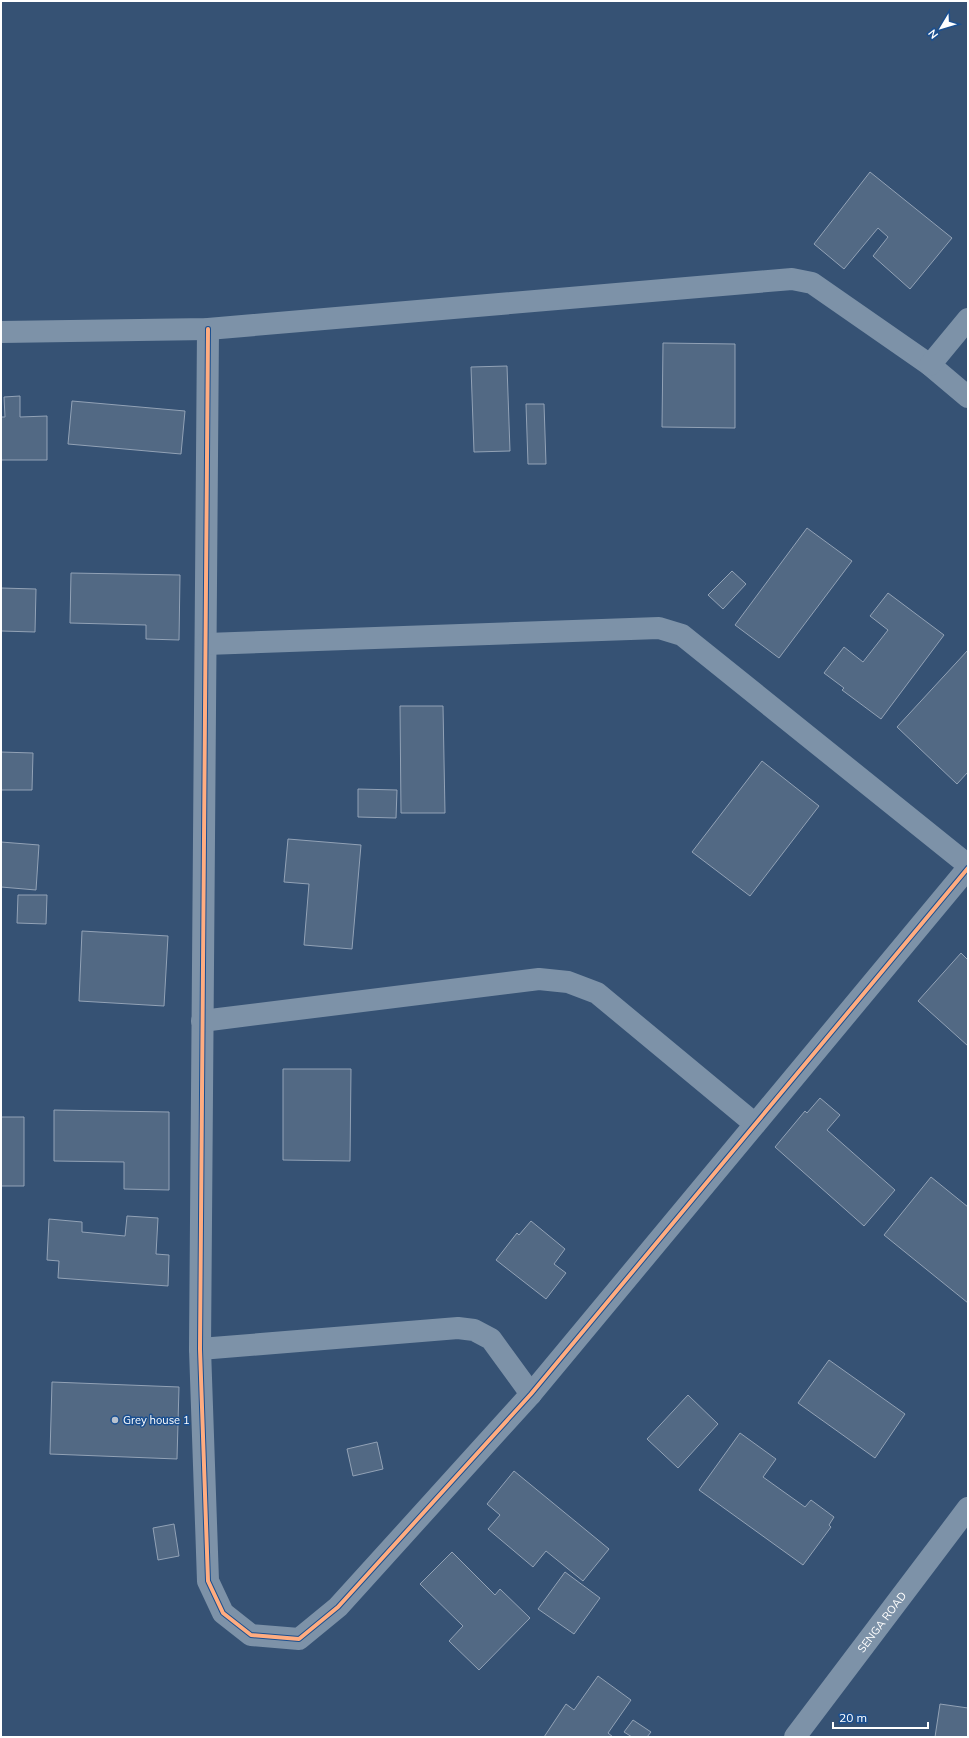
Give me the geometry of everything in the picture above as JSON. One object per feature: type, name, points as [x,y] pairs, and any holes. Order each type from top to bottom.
[{"type":"street","points":[[1,332],[208,329],[792,279],[812,283],[930,365],[968,397]]},
{"type":"street","points":[[930,365],[968,319]]},
{"type":"street","points":[[208,329],[200,1349],[208,1581],[223,1613],[251,1636],[299,1639],[338,1607],[531,1394],[968,868]]},
{"type":"street","points":[[206,644],[659,628],[682,635],[968,865]]},
{"type":"street","points":[[202,1021],[539,979],[568,982],[597,993],[755,1124]]},
{"type":"street","points":[[200,1349],[458,1328],[474,1330],[491,1339],[531,1394]]},
{"type":"street","name":"SENGA ROAD","points":[[796,1737],[968,1508]]},
{"type":"building","points":[[870,172],[952,238],[910,289],[873,256],[888,237],[878,228],[844,269],[814,244]]},
{"type":"building","points":[[663,343],[735,344],[735,428],[662,427]]},
{"type":"building","points":[[507,366],[510,451],[474,452],[471,367]]},
{"type":"building","points":[[20,396],[20,417],[47,416],[47,460],[1,460],[1,417],[5,417],[4,397]]},
{"type":"building","points":[[72,401],[185,411],[181,454],[68,444]]},
{"type":"building","points":[[526,404],[544,404],[546,464],[528,464]]},
{"type":"building","points":[[807,528],[852,561],[779,658],[735,625]]},
{"type":"building","points":[[732,571],[746,584],[723,609],[708,595]]},
{"type":"building","points":[[71,573],[180,575],[179,640],[146,639],[146,625],[70,623]]},
{"type":"building","points":[[1,588],[36,589],[35,632],[1,631]]},
{"type":"building","points":[[888,593],[944,635],[881,719],[842,690],[844,688],[824,673],[844,647],[863,662],[888,630],[870,616]]},
{"type":"building","points":[[968,650],[968,772],[957,784],[897,727]]},
{"type":"building","points":[[400,706],[443,706],[445,813],[401,813]]},
{"type":"building","points":[[1,752],[33,753],[32,790],[1,790]]},
{"type":"building","points":[[762,761],[819,806],[750,896],[692,852]]},
{"type":"building","points":[[358,789],[397,790],[396,818],[358,817]]},
{"type":"building","points":[[288,839],[361,845],[352,949],[304,945],[309,884],[284,882]]},
{"type":"building","points":[[1,842],[39,845],[36,890],[1,887]]},
{"type":"building","points":[[18,895],[47,895],[46,924],[17,923]]},
{"type":"building","points":[[82,931],[168,936],[164,1006],[79,1001]]},
{"type":"building","points":[[961,953],[968,960],[968,1046],[918,1001]]},
{"type":"building","points":[[283,1069],[351,1069],[350,1161],[283,1160]]},
{"type":"building","points":[[820,1098],[840,1115],[827,1130],[895,1190],[864,1226],[775,1147],[805,1111],[807,1113]]},
{"type":"building","points":[[54,1110],[169,1112],[169,1190],[124,1189],[124,1162],[54,1161]]},
{"type":"building","points":[[1,1117],[24,1117],[24,1186],[1,1186]]},
{"type":"building","points":[[931,1177],[968,1207],[968,1303],[884,1235]]},
{"type":"building","points":[[127,1216],[158,1218],[156,1254],[169,1255],[168,1286],[58,1278],[59,1261],[47,1260],[49,1219],[82,1222],[82,1232],[125,1236]]},
{"type":"building","points":[[531,1221],[565,1249],[554,1264],[566,1273],[546,1299],[496,1260],[517,1233],[519,1235]]},
{"type":"building","points":[[829,1360],[905,1414],[875,1458],[798,1403]]},
{"type":"building","name":"Grey house 1","points":[[52,1382],[179,1387],[177,1459],[50,1454]]},
{"type":"building","points":[[688,1395],[718,1424],[678,1468],[647,1439]]},
{"type":"building","points":[[740,1433],[776,1459],[763,1477],[805,1507],[811,1500],[834,1517],[829,1525],[831,1527],[803,1565],[699,1490]]},
{"type":"building","points":[[377,1442],[383,1469],[353,1476],[347,1449]]},
{"type":"building","points":[[514,1471],[609,1549],[583,1581],[546,1551],[533,1567],[488,1529],[500,1515],[487,1504]]},
{"type":"building","points":[[174,1524],[179,1556],[158,1560],[153,1528]]},
{"type":"building","points":[[452,1552],[495,1595],[500,1589],[530,1618],[479,1670],[449,1641],[463,1626],[420,1584]]},
{"type":"building","points":[[565,1572],[600,1598],[574,1634],[538,1609]]},
{"type":"building","points":[[598,1676],[631,1700],[608,1733],[613,1737],[544,1737],[566,1704],[574,1710]]},
{"type":"building","points":[[940,1704],[968,1708],[968,1737],[935,1737]]},
{"type":"building","points":[[633,1720],[651,1732],[647,1737],[632,1737],[624,1732]]},
{"type":"cycle path","points":[[208,329],[200,1349],[208,1581],[223,1613],[251,1635],[299,1639],[338,1607],[531,1394],[968,868]]},
{"type":"place","name":"Grey house 1","points":[[115,1420]]}]
